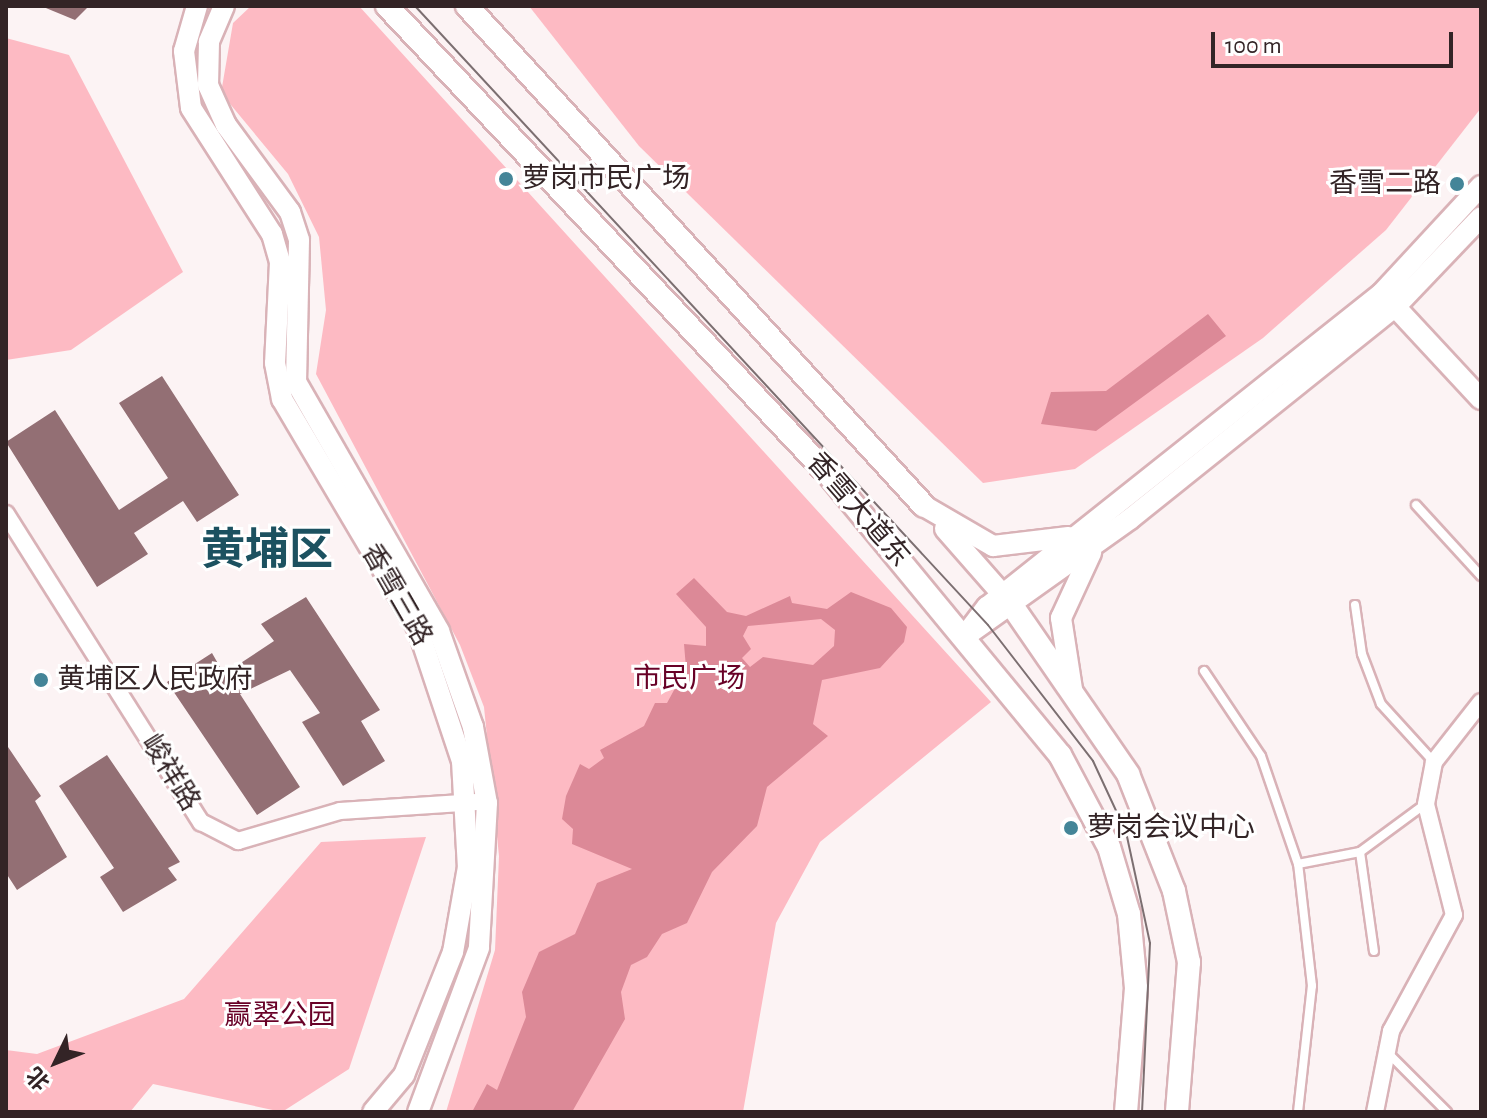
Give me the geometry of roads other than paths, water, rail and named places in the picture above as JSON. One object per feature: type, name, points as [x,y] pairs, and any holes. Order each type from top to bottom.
[{"type":"main road","name":"香雪大道东","points":[[387,6],[829,475],[1060,755],[1121,879],[1136,988],[1126,1112]]},
{"type":"main road","name":"香雪大道东","points":[[467,6],[924,506]]},
{"type":"main road","name":"香雪大道东","points":[[1008,601],[1072,689],[1142,801],[1174,891],[1190,989],[1177,1112]]},
{"type":"street","name":"香雪三路","points":[[197,6],[184,51],[188,97],[272,234],[280,262],[275,363],[282,399],[435,664],[477,802],[464,907],[438,1002],[404,1075],[373,1112]]},
{"type":"street","name":"香雪三路","points":[[224,6],[209,42],[208,85],[226,125],[290,212],[299,240],[296,382],[439,631],[473,727],[479,948],[418,1112]]},
{"type":"street","points":[[964,637],[1008,601],[1072,537],[1389,300],[1481,186]]},
{"type":"street","points":[[1008,601],[1096,545],[1389,300],[1481,217]]},
{"type":"street","points":[[1389,300],[1481,399]]},
{"type":"street","points":[[924,506],[993,546],[1072,537]]},
{"type":"street","name":"香雪大道东","points":[[924,506],[1008,601]]},
{"type":"street","name":"峻祥路","points":[[6,514],[201,822],[238,841],[340,811],[477,802]]},
{"type":"street","points":[[1072,689],[1061,618],[1096,545]]},
{"type":"street","points":[[1375,1112],[1386,1052],[1454,915],[1426,804],[1434,762],[1481,702]]},
{"type":"lane","points":[[1416,505],[1481,576]]},
{"type":"lane","points":[[1355,605],[1362,654],[1381,704],[1434,762]]},
{"type":"lane","points":[[1204,671],[1261,756],[1298,864],[1312,986],[1298,1112]]},
{"type":"lane","points":[[1298,864],[1360,852],[1426,804]]},
{"type":"lane","points":[[1360,852],[1374,951]]},
{"type":"lane","points":[[1386,1052],[1447,1112]]},
{"type":"tram line","points":[[415,6],[988,625],[1093,761],[1126,832],[1150,943],[1142,1112]]},
{"type":"place","name":"萝岗市民广场","points":[[506,179]]},
{"type":"place","name":"香雪二路","points":[[1457,184]]},
{"type":"place","name":"黄埔区人民政府","points":[[41,680]]},
{"type":"place","name":"萝岗会议中心","points":[[1071,828]]},
{"type":"district","name":"黄埔区","points":[[267,551]]},
{"type":"park label","name":"市民广场","points":[[689,679]]},
{"type":"park label","name":"赢翠公园","points":[[280,1016]]}]
